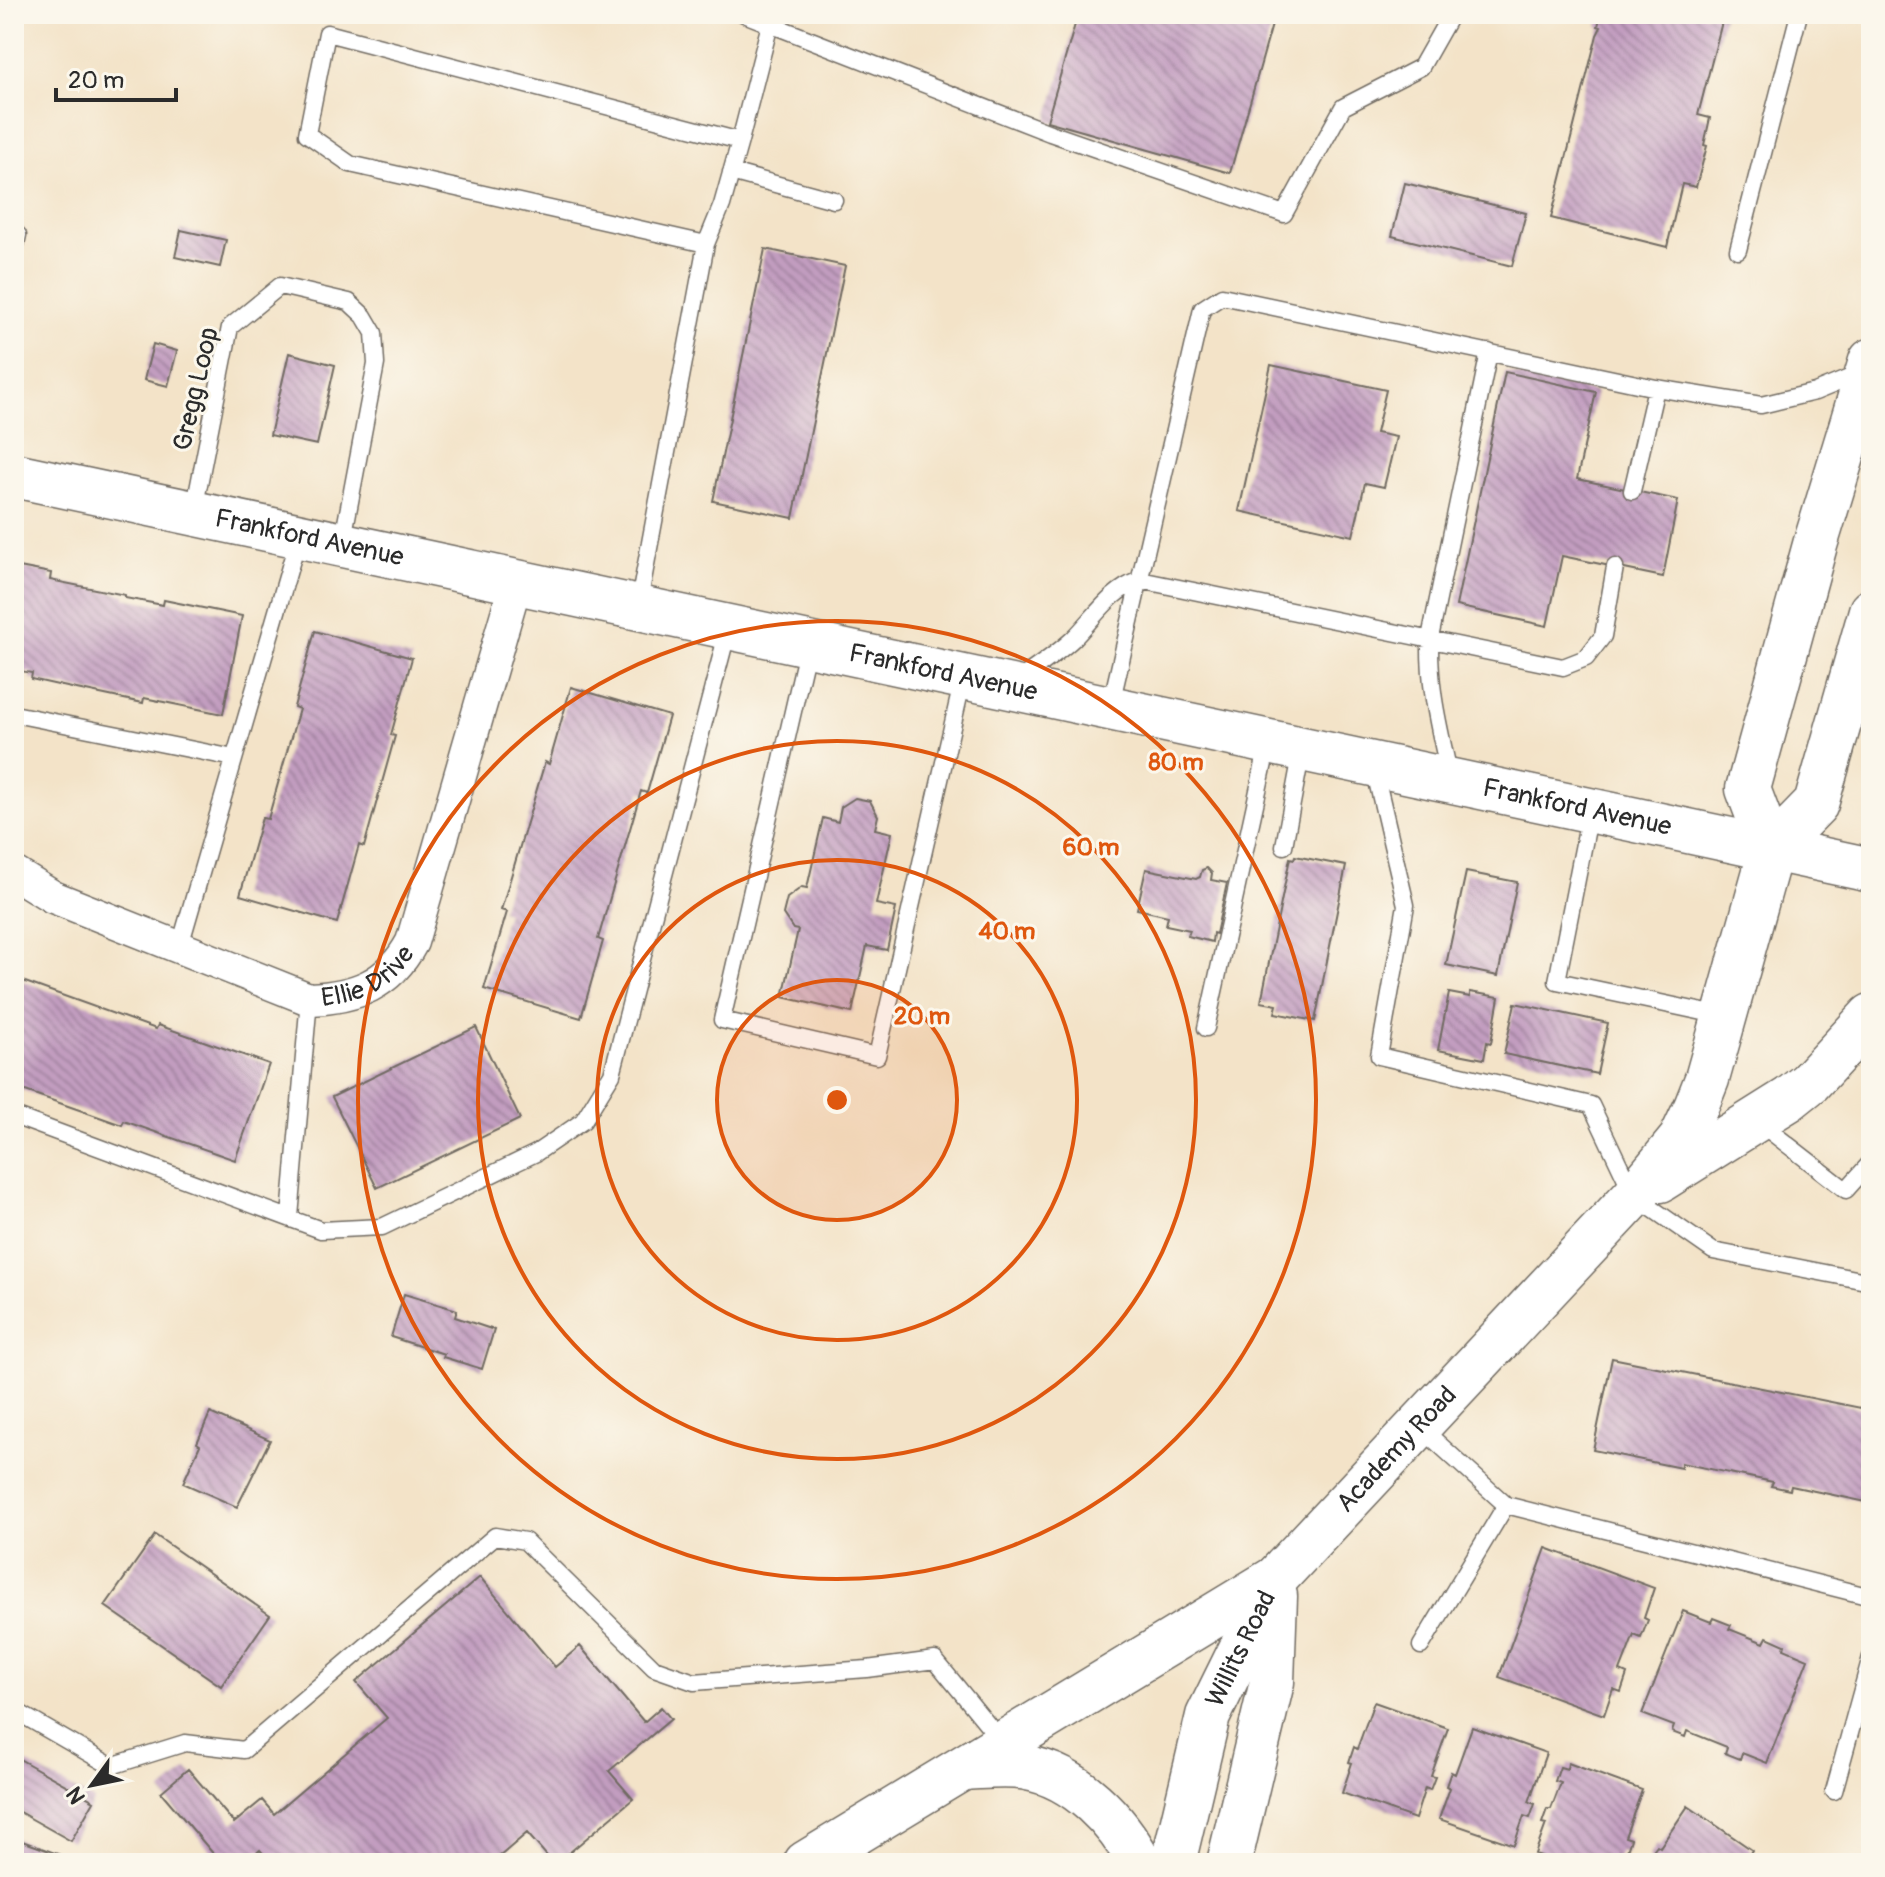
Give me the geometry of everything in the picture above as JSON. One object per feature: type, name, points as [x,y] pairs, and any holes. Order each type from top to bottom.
[{"type":"main road","points":[[1870,366],[1815,545],[1748,789],[1771,850],[1816,804],[1871,611]]},
{"type":"main road","name":"Frankford Avenue","points":[[14,475],[1871,870]]},
{"type":"main road","name":"Academy Road","points":[[806,1863],[1276,1578],[1634,1196],[1681,1139],[1707,1079],[1771,850]]},
{"type":"main road","points":[[1634,1196],[1809,1083],[1871,1016]]},
{"type":"main road","name":"Willits Road","points":[[1173,1863],[1208,1716],[1276,1578]]},
{"type":"main road","name":"Willits Road","points":[[1229,1863],[1272,1682],[1276,1578]]},
{"type":"main road","points":[[962,1768],[1028,1768],[1067,1784],[1111,1821],[1140,1863]]},
{"type":"street","name":"Ellie Drive","points":[[14,873],[53,897],[309,999],[348,995],[368,988],[402,960],[412,942],[516,582]]},
{"type":"lane","points":[[744,14],[1050,133],[1284,214],[1343,107],[1421,67],[1451,14]]},
{"type":"lane","points":[[1738,250],[1799,14]]},
{"type":"lane","points":[[637,608],[706,244],[722,205],[770,24]]},
{"type":"lane","points":[[706,244],[350,164],[307,134],[327,33],[740,141]]},
{"type":"lane","points":[[731,172],[834,200]]},
{"type":"lane","points":[[14,234],[18,235],[14,253]]},
{"type":"lane","name":"Gregg Loop","points":[[193,513],[230,327],[280,286],[349,302],[364,316],[374,333],[376,364],[342,545]]},
{"type":"lane","points":[[1110,709],[1202,309],[1222,296],[1656,388],[1761,405],[1815,392],[1870,366]]},
{"type":"lane","points":[[1451,782],[1436,726],[1429,680],[1430,638],[1489,352]]},
{"type":"lane","points":[[1632,491],[1656,388]]},
{"type":"lane","points":[[179,949],[299,536]]},
{"type":"lane","points":[[1006,688],[1064,646],[1125,585],[1140,580],[1563,667],[1586,658],[1603,636],[1615,567]]},
{"type":"lane","points":[[14,1116],[321,1230],[382,1227],[536,1153],[583,1121],[612,1074],[728,628]]},
{"type":"lane","points":[[808,644],[722,1020],[877,1056],[963,679]]},
{"type":"lane","points":[[14,714],[234,758]]},
{"type":"lane","points":[[1284,846],[1285,747]]},
{"type":"lane","points":[[1206,1028],[1285,747]]},
{"type":"lane","points":[[1373,766],[1406,905],[1379,1056],[1591,1105],[1634,1196],[1713,1251],[1871,1282]]},
{"type":"lane","points":[[1590,811],[1557,981],[1724,1017]]},
{"type":"lane","points":[[290,1217],[309,999]]},
{"type":"lane","points":[[1756,1120],[1846,1190],[1871,1162]]},
{"type":"lane","points":[[1419,1426],[1506,1505],[1871,1597]]},
{"type":"lane","points":[[1421,1646],[1506,1505]]},
{"type":"lane","points":[[14,1710],[111,1766],[185,1743],[244,1750],[495,1536],[525,1541],[654,1668],[694,1682],[867,1669],[935,1660],[1003,1744]]},
{"type":"lane","points":[[1834,1791],[1871,1657]]},
{"type":"building","points":[[1078,14],[1275,14],[1230,173],[1047,121]]},
{"type":"building","points":[[1601,14],[1724,14],[1698,115],[1710,118],[1704,145],[1707,146],[1696,187],[1682,184],[1667,247],[1551,218],[1601,27],[1598,26]]},
{"type":"building","points":[[1405,183],[1526,213],[1512,266],[1392,236]]},
{"type":"building","points":[[181,230],[226,240],[220,267],[175,257]]},
{"type":"building","points":[[765,249],[845,266],[793,518],[713,501]]},
{"type":"building","points":[[153,344],[177,351],[168,386],[144,380]]},
{"type":"building","points":[[289,353],[335,365],[317,445],[270,435]]},
{"type":"building","points":[[1271,365],[1386,390],[1376,433],[1396,437],[1384,487],[1365,483],[1353,536],[1239,511]]},
{"type":"building","points":[[1505,372],[1596,392],[1577,479],[1678,500],[1663,577],[1562,556],[1547,626],[1456,606]]},
{"type":"building","points":[[14,566],[51,573],[50,580],[125,595],[125,598],[163,605],[164,600],[242,616],[223,714],[144,698],[143,703],[67,687],[31,679],[32,673],[14,670]]},
{"type":"building","points":[[315,631],[412,658],[391,735],[395,736],[364,847],[359,845],[337,923],[240,895],[262,818],[268,819],[299,709],[294,707]]},
{"type":"building","points":[[571,687],[669,716],[647,793],[641,791],[598,939],[603,941],[581,1018],[484,989],[507,912],[501,910]]},
{"type":"building","points":[[855,798],[870,801],[878,816],[875,829],[892,833],[876,904],[896,908],[887,950],[867,946],[852,1013],[783,997],[798,930],[793,929],[783,914],[787,898],[802,887],[807,888],[823,818],[838,822],[841,807]]},
{"type":"building","points":[[1295,856],[1346,866],[1315,1021],[1275,1013],[1277,1005],[1261,1002],[1290,858],[1294,859]]},
{"type":"building","points":[[1207,868],[1212,873],[1211,880],[1227,883],[1212,942],[1188,936],[1190,930],[1166,925],[1168,916],[1137,909],[1146,869],[1196,879]]},
{"type":"building","points":[[1466,872],[1517,882],[1498,976],[1446,965]]},
{"type":"building","points":[[14,978],[156,1029],[158,1025],[269,1064],[235,1160],[14,1087]]},
{"type":"building","points":[[1470,992],[1499,997],[1491,1043],[1487,1042],[1484,1059],[1438,1050],[1449,993],[1470,997]]},
{"type":"building","points":[[1515,1003],[1608,1023],[1597,1074],[1504,1054]]},
{"type":"building","points":[[476,1027],[520,1119],[377,1188],[332,1097]]},
{"type":"building","points":[[404,1294],[457,1310],[455,1317],[494,1330],[482,1369],[391,1337]]},
{"type":"building","points":[[1612,1358],[1871,1410],[1871,1503],[1791,1486],[1790,1490],[1771,1486],[1773,1482],[1681,1463],[1681,1468],[1593,1450]]},
{"type":"building","points":[[210,1413],[270,1440],[237,1507],[183,1483]]},
{"type":"building","points":[[155,1535],[270,1615],[221,1686],[105,1606]]},
{"type":"building","points":[[1546,1548],[1654,1588],[1641,1638],[1634,1635],[1620,1671],[1627,1674],[1621,1692],[1613,1689],[1604,1715],[1499,1677]]},
{"type":"building","points":[[480,1577],[555,1667],[580,1646],[644,1722],[661,1707],[671,1719],[609,1771],[633,1799],[557,1863],[553,1863],[527,1833],[492,1863],[271,1863],[260,1850],[245,1863],[221,1863],[161,1792],[188,1769],[234,1823],[262,1800],[274,1814],[387,1718],[356,1682]]},
{"type":"building","points":[[1683,1611],[1711,1622],[1713,1618],[1731,1625],[1729,1629],[1764,1643],[1767,1637],[1785,1645],[1784,1649],[1808,1659],[1767,1763],[1742,1753],[1740,1759],[1725,1753],[1727,1747],[1687,1731],[1685,1737],[1672,1732],[1674,1726],[1642,1714]]},
{"type":"building","points":[[1374,1702],[1448,1728],[1431,1776],[1435,1777],[1430,1790],[1425,1788],[1415,1819],[1342,1793],[1354,1747],[1357,1749]]},
{"type":"building","points":[[1472,1727],[1546,1753],[1529,1802],[1535,1804],[1530,1818],[1524,1816],[1514,1845],[1439,1819],[1450,1788],[1446,1786],[1451,1772],[1455,1774]]},
{"type":"building","points":[[14,1756],[94,1801],[71,1841],[14,1809]]},
{"type":"building","points":[[1568,1763],[1642,1790],[1625,1837],[1631,1839],[1626,1854],[1620,1851],[1615,1863],[1561,1863],[1535,1854],[1546,1824],[1542,1823],[1547,1809],[1551,1809],[1561,1783],[1555,1781],[1560,1767],[1567,1769]]},
{"type":"building","points":[[1688,1806],[1752,1850],[1744,1863],[1649,1863],[1652,1860],[1648,1857],[1657,1845],[1660,1847]]},
{"type":"building","points":[[14,1838],[82,1863],[14,1863]]}]
